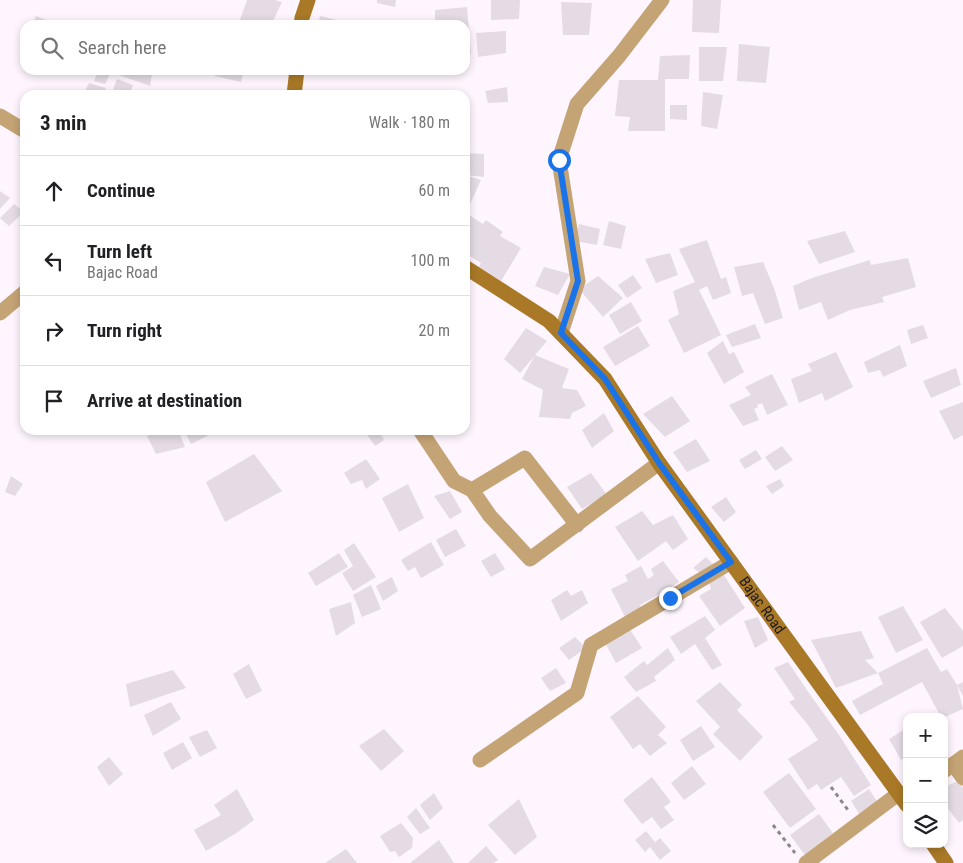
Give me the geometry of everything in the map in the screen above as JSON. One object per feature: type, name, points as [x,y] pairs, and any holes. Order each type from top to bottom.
[{"type":"street","points":[[302,20],[308,0]]},
{"type":"street","points":[[561,333],[578,281],[559,160],[577,104],[619,56],[662,0]]},
{"type":"street","points":[[295,90],[296,75]]},
{"type":"street","points":[[0,116],[20,128]]},
{"type":"street","name":"Bajac Road","points":[[470,270],[549,321],[605,379],[659,463],[903,800]]},
{"type":"street","points":[[0,313],[20,296]]},
{"type":"street","points":[[423,435],[454,481],[472,490],[490,516],[530,559],[659,463]]},
{"type":"street","points":[[472,490],[526,458],[577,525]]},
{"type":"street","points":[[480,760],[576,693],[591,645],[731,562]]},
{"type":"street","points":[[953,764],[963,778]]},
{"type":"street","points":[[802,859],[859,824],[903,802]]},
{"type":"street","points":[[937,848],[946,863]]},
{"type":"path","points":[[831,787],[859,824]]},
{"type":"path","points":[[773,825],[802,859]]},
{"type":"building","points":[[247,0],[275,0],[282,2],[273,20],[240,20]]},
{"type":"building","points":[[377,0],[396,0],[395,7],[377,3]]},
{"type":"building","points":[[491,0],[520,0],[519,19],[491,20]]},
{"type":"building","points":[[693,0],[721,0],[719,33],[692,32]]},
{"type":"building","points":[[561,2],[592,3],[589,35],[563,35]]},
{"type":"building","points":[[467,7],[468,20],[435,20],[435,10]]},
{"type":"building","points":[[36,16],[47,20],[34,20]]},
{"type":"building","points":[[320,16],[337,20],[319,20]]},
{"type":"building","points":[[506,31],[506,53],[478,57],[476,33]]},
{"type":"building","points":[[739,44],[770,47],[766,83],[737,81]]},
{"type":"building","points":[[699,47],[727,47],[723,81],[699,81]]},
{"type":"building","points":[[690,55],[689,79],[665,79],[665,131],[628,131],[630,117],[615,116],[619,80],[658,80],[660,56]]},
{"type":"building","points":[[96,75],[110,75],[105,84],[94,81]]},
{"type":"building","points":[[119,75],[152,75],[150,86]]},
{"type":"building","points":[[215,75],[243,75],[241,82]]},
{"type":"building","points":[[117,79],[133,85],[131,90],[113,90]]},
{"type":"building","points":[[89,83],[106,88],[105,90],[86,90]]},
{"type":"building","points":[[507,87],[508,102],[488,103],[485,91]]},
{"type":"building","points":[[703,92],[723,95],[717,129],[701,126]]},
{"type":"building","points":[[670,105],[687,105],[687,120],[670,119]]},
{"type":"building","points":[[470,153],[484,154],[484,177],[470,176]]},
{"type":"building","points":[[470,177],[481,180],[470,204]]},
{"type":"building","points":[[0,191],[10,198],[0,209]]},
{"type":"building","points":[[14,204],[20,209],[20,216],[9,226],[0,218]]},
{"type":"building","points":[[470,216],[483,224],[486,220],[503,232],[500,236],[521,248],[501,281],[479,267],[481,263],[470,256]]},
{"type":"building","points":[[609,221],[626,226],[621,249],[603,245]]},
{"type":"building","points":[[579,224],[600,229],[597,245],[575,241]]},
{"type":"building","points":[[845,231],[855,252],[819,264],[807,241]]},
{"type":"building","points":[[707,240],[721,279],[726,277],[731,293],[713,300],[707,286],[699,290],[721,335],[684,353],[668,320],[679,314],[673,291],[695,282],[679,249]]},
{"type":"building","points":[[670,253],[678,275],[656,283],[645,259]]},
{"type":"building","points":[[908,258],[916,287],[882,297],[884,302],[850,310],[828,320],[821,302],[799,310],[793,286],[812,278],[870,260],[871,265]]},
{"type":"building","points":[[763,262],[774,288],[783,318],[765,324],[753,293],[742,296],[734,267]]},
{"type":"building","points":[[544,267],[570,274],[558,295],[535,286]]},
{"type":"building","points":[[633,275],[642,288],[627,298],[618,285]]},
{"type":"building","points":[[598,276],[623,298],[603,317],[579,289]]},
{"type":"building","points":[[631,302],[642,321],[620,334],[609,315]]},
{"type":"building","points":[[755,324],[761,338],[732,347],[726,335]]},
{"type":"building","points":[[923,325],[928,338],[911,344],[907,330]]},
{"type":"building","points":[[638,326],[650,346],[615,366],[603,347]]},
{"type":"building","points":[[526,328],[547,341],[520,373],[504,359]]},
{"type":"building","points":[[723,341],[729,354],[734,352],[744,372],[724,384],[707,353]]},
{"type":"building","points":[[900,345],[907,366],[883,377],[880,370],[868,373],[864,362]]},
{"type":"building","points":[[836,352],[853,387],[825,401],[822,393],[799,403],[791,379],[812,371],[808,364]]},
{"type":"building","points":[[535,355],[569,369],[562,388],[577,390],[586,406],[572,413],[570,419],[539,417],[543,390],[522,379]]},
{"type":"building","points":[[956,368],[961,385],[931,398],[923,381]]},
{"type":"building","points":[[772,374],[788,405],[767,415],[762,403],[757,405],[758,407],[754,409],[759,420],[743,426],[729,405],[751,395],[745,387]]},
{"type":"building","points":[[672,396],[690,421],[665,437],[643,414]]},
{"type":"building","points":[[963,402],[963,435],[954,440],[939,411]]},
{"type":"building","points":[[604,413],[614,431],[592,448],[582,430]]},
{"type":"building","points":[[180,435],[185,447],[156,454],[147,436]]},
{"type":"building","points":[[186,435],[209,435],[191,444]]},
{"type":"building","points":[[367,435],[382,435],[384,440],[375,446]]},
{"type":"building","points":[[696,439],[710,461],[687,472],[673,452]]},
{"type":"building","points":[[782,446],[793,460],[775,471],[765,457]]},
{"type":"building","points":[[756,450],[762,459],[745,469],[739,460]]},
{"type":"building","points":[[254,454],[282,491],[225,522],[206,482]]},
{"type":"building","points":[[366,459],[380,479],[366,489],[362,480],[351,484],[344,473]]},
{"type":"building","points":[[591,473],[607,495],[582,509],[567,487]]},
{"type":"building","points":[[11,476],[23,484],[15,496],[5,492]]},
{"type":"building","points":[[780,479],[784,486],[772,494],[766,486]]},
{"type":"building","points":[[408,484],[424,518],[399,532],[382,498]]},
{"type":"building","points":[[450,491],[462,512],[450,519],[434,496]]},
{"type":"building","points":[[726,497],[736,512],[724,522],[711,507]]},
{"type":"building","points":[[642,511],[653,525],[673,515],[688,539],[673,550],[666,541],[638,561],[615,527]]},
{"type":"building","points":[[456,529],[466,546],[445,557],[436,540]]},
{"type":"building","points":[[431,542],[444,565],[421,578],[415,567],[408,571],[401,560]]},
{"type":"building","points":[[354,543],[376,577],[353,591],[342,573],[353,566],[344,550]]},
{"type":"building","points":[[339,553],[348,567],[316,586],[308,573]]},
{"type":"building","points":[[495,553],[505,569],[491,577],[481,561]]},
{"type":"building","points":[[706,557],[713,564],[702,574],[693,568]]},
{"type":"building","points":[[663,561],[679,582],[640,605],[642,610],[625,617],[611,589],[628,581],[625,575],[641,566],[648,579],[654,575],[651,569]]},
{"type":"building","points":[[724,575],[745,608],[720,626],[699,596],[711,589],[709,583]]},
{"type":"building","points":[[392,577],[398,591],[383,601],[376,586]]},
{"type":"building","points":[[371,585],[381,609],[362,617],[353,595]]},
{"type":"building","points":[[567,590],[571,596],[582,590],[588,603],[561,621],[551,600]]},
{"type":"building","points":[[351,602],[355,623],[336,636],[329,609]]},
{"type":"building","points":[[903,606],[923,640],[896,653],[878,617]]},
{"type":"building","points":[[945,608],[963,631],[963,646],[942,658],[920,622]]},
{"type":"building","points":[[705,616],[715,630],[705,638],[722,665],[712,670],[695,644],[681,654],[670,637]]},
{"type":"building","points":[[758,617],[768,640],[755,648],[744,621]]},
{"type":"building","points":[[629,628],[642,648],[616,663],[604,641]]},
{"type":"building","points":[[861,631],[874,658],[865,660],[878,673],[836,688],[811,640]]},
{"type":"building","points":[[575,637],[586,648],[569,660],[559,648]]},
{"type":"building","points":[[668,648],[675,660],[654,677],[656,681],[636,692],[624,677],[644,661],[647,665]]},
{"type":"building","points":[[927,648],[941,672],[947,669],[957,685],[963,709],[948,716],[948,713],[939,713],[922,682],[860,715],[852,701],[883,684],[885,688],[878,673]]},
{"type":"building","points":[[788,662],[871,785],[854,796],[841,777],[821,790],[817,784],[808,790],[788,759],[818,740],[789,702],[795,699],[774,668]]},
{"type":"building","points":[[249,664],[262,691],[246,699],[233,674]]},
{"type":"building","points":[[556,668],[566,683],[550,691],[541,678]]},
{"type":"building","points":[[173,670],[186,688],[130,707],[126,684]]},
{"type":"building","points":[[720,682],[742,705],[737,710],[763,737],[740,761],[713,734],[720,727],[696,701]]},
{"type":"building","points":[[963,682],[963,696],[957,685]]},
{"type":"building","points":[[638,696],[666,727],[658,735],[667,743],[650,756],[640,744],[633,749],[610,717]]},
{"type":"building","points":[[171,702],[181,719],[153,736],[144,715]]},
{"type":"building","points":[[701,726],[715,747],[693,761],[680,740]]},
{"type":"building","points":[[384,729],[404,751],[381,771],[359,746]]},
{"type":"building","points":[[207,730],[217,748],[200,757],[189,737]]},
{"type":"building","points":[[903,730],[903,759],[901,760],[889,739]]},
{"type":"building","points":[[183,742],[192,758],[172,770],[163,753]]},
{"type":"building","points":[[109,757],[123,774],[109,786],[97,767]]},
{"type":"building","points":[[692,766],[706,784],[684,800],[671,783]]},
{"type":"building","points":[[789,773],[816,809],[790,828],[763,792]]},
{"type":"building","points":[[652,777],[671,802],[664,807],[674,820],[661,829],[652,817],[642,824],[623,800]]},
{"type":"building","points":[[958,781],[963,788],[963,820],[959,823],[948,808],[948,785]]},
{"type":"building","points":[[237,789],[254,820],[206,851],[194,830],[221,815],[214,805]]},
{"type":"building","points":[[869,789],[878,803],[860,815],[851,801]]},
{"type":"building","points":[[434,793],[443,808],[430,820],[420,805]]},
{"type":"building","points":[[519,799],[537,837],[515,855],[488,825]]},
{"type":"building","points":[[416,808],[430,828],[420,834],[407,817]]},
{"type":"building","points":[[819,814],[833,833],[805,855],[790,835]]},
{"type":"building","points":[[401,823],[413,838],[412,848],[399,857],[395,851],[390,852],[380,836]]},
{"type":"building","points":[[646,831],[655,842],[660,838],[671,851],[660,860],[650,847],[645,852],[635,840]]},
{"type":"building","points":[[439,840],[454,863],[410,863]]},
{"type":"building","points":[[486,846],[498,860],[493,863],[468,863]]},
{"type":"building","points":[[346,849],[357,863],[325,863]]},
{"type":"route","points":[[559,160],[578,281],[561,333],[605,379],[659,463],[731,562],[670,598]]}]
